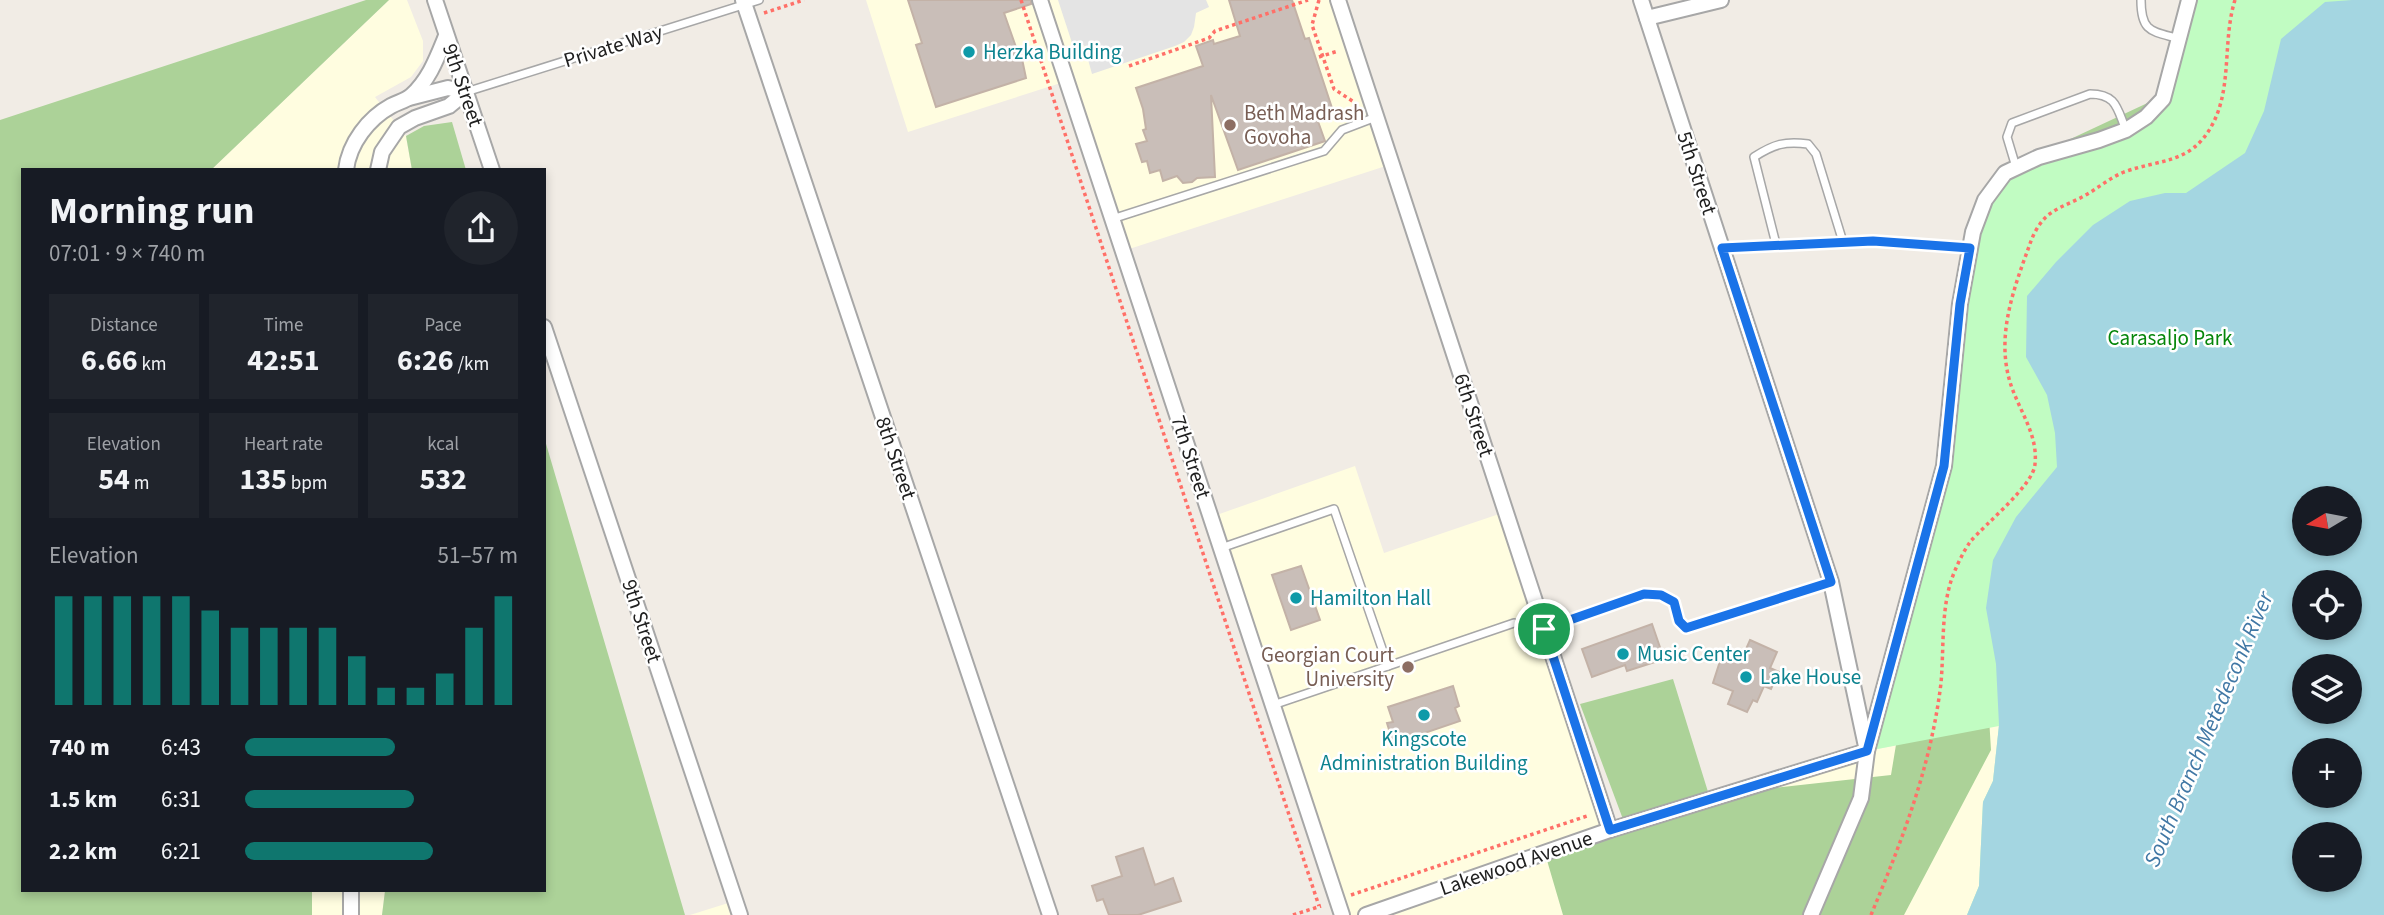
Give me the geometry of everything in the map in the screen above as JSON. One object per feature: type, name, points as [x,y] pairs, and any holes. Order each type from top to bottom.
[{"type":"street","name":"9th Street","points":[[435,0],[491,168]]},
{"type":"street","name":"7th Street","points":[[1040,0],[1342,915]]},
{"type":"street","name":"6th Street","points":[[1338,0],[1610,830]]},
{"type":"street","name":"5th Street","points":[[1641,0],[1831,582],[1867,751]]},
{"type":"street","points":[[1647,18],[1721,0]]},
{"type":"street","points":[[1811,915],[1861,798],[1867,751],[1944,466],[1960,304],[1973,232],[1985,200],[2005,173],[2039,157],[2126,130],[2146,117],[2163,99],[2189,0]]},
{"type":"street","name":"8th Street","points":[[743,2],[1050,915]]},
{"type":"street","points":[[409,98],[430,73],[446,36]]},
{"type":"street","points":[[347,168],[356,141],[369,121],[391,106],[409,98],[448,88],[466,92]]},
{"type":"street","points":[[378,168],[382,152],[399,127],[415,118],[449,106],[466,92]]},
{"type":"street","name":"9th Street","points":[[546,333],[740,915]]},
{"type":"street","name":"Lakewood Avenue","points":[[1366,915],[1610,830],[1867,751]]},
{"type":"street","points":[[351,892],[351,915]]},
{"type":"lane","name":"Private Way","points":[[466,92],[743,2],[759,0]]},
{"type":"lane","points":[[2141,0],[2141,18],[2151,31],[2180,39]]},
{"type":"lane","points":[[2016,168],[2007,137],[2012,123],[2090,94],[2109,97],[2126,130]]},
{"type":"lane","points":[[1112,219],[1324,151],[1342,130],[1376,117]]},
{"type":"lane","points":[[1776,244],[1754,157],[1770,147],[1791,141],[1808,144],[1816,154],[1843,242]]},
{"type":"lane","points":[[1722,248],[1873,241],[1970,248]]},
{"type":"lane","points":[[1221,548],[1334,509],[1388,666]]},
{"type":"lane","points":[[1544,629],[1644,594],[1661,595],[1674,602],[1679,621],[1686,628],[1831,582]]},
{"type":"lane","points":[[1273,705],[1514,623]]},
{"type":"path","points":[[764,13],[804,0]]},
{"type":"path","points":[[1021,0],[1319,906]]},
{"type":"path","points":[[1129,66],[1209,38],[1215,31],[1308,0]]},
{"type":"path","points":[[1319,0],[1312,25],[1321,57],[1334,89],[1354,102]]},
{"type":"path","points":[[1871,915],[1922,780],[1941,683],[1944,624],[1951,581],[1968,544],[2025,485],[2036,467],[2032,433],[2011,384],[2003,337],[2008,310],[2032,238],[2042,220],[2053,211],[2121,173],[2178,158],[2195,149],[2211,127],[2223,95],[2229,19],[2235,0]]},
{"type":"path","points":[[1321,57],[1338,51]]},
{"type":"path","points":[[1293,915],[1603,811]]},
{"type":"shaded area","points":[[389,0],[407,0],[423,41],[423,61],[411,77],[375,97],[406,136],[412,168],[213,168]]},
{"type":"shaded area","name":"Beth Madrash Govoha","points":[[866,0],[1338,0],[1392,164],[1123,251],[1067,81],[908,132]]},
{"type":"shaded area","points":[[1058,0],[1206,0],[1209,7],[1196,13],[1191,35],[1184,42],[1092,74],[1084,45],[1074,49]]},
{"type":"shaded area","name":"Georgian Court University","points":[[1355,466],[1384,553],[1505,512],[1610,830],[1867,751],[1999,725],[1993,781],[1983,802],[1979,886],[1967,915],[1342,915],[1211,517]]},
{"type":"shaded area","points":[[312,892],[385,892],[382,915],[312,915]]},
{"type":"shaded area","points":[[741,899],[746,915],[690,915]]},
{"type":"green space","points":[[366,0],[389,0],[213,168],[21,168],[21,892],[312,892],[312,915],[0,915],[0,120]]},
{"type":"green space","name":"Carasaljo Park","points":[[2189,0],[2384,0],[2384,915],[1967,915],[1979,886],[1983,802],[1993,781],[1999,726],[1867,751],[1944,466],[1973,232],[2005,173],[2099,140],[2163,98]]},
{"type":"green space","points":[[2291,0],[1980,570],[1991,750],[1904,915],[1563,915],[1546,857],[1627,830],[1580,704],[1673,679],[1709,795],[1891,775],[1982,224],[2013,166],[2171,92]]},
{"type":"green space","points":[[452,122],[465,168],[412,168],[406,136],[424,126]]},
{"type":"green space","points":[[546,444],[685,915],[382,915],[385,892],[546,892]]},
{"type":"water","name":"Carasaljo Park","points":[[2384,0],[2384,915],[1967,915],[1979,886],[1983,802],[1993,781],[1999,725],[1996,664],[1986,608],[1993,560],[2016,517],[2057,467],[2055,433],[2047,395],[2026,357],[2027,296],[2093,225],[2130,201],[2165,193],[2186,193],[2245,153],[2264,111],[2281,39],[2325,2]]},
{"type":"building","name":"Herzka Building","points":[[908,0],[1031,0],[1031,4],[1004,13],[1017,50],[1021,54],[1026,78],[936,107],[916,45],[922,43]]},
{"type":"building","points":[[1229,0],[1292,0],[1305,39],[1309,38],[1332,108],[1315,113],[1325,141],[1238,170],[1211,95],[1215,177],[1197,178],[1183,183],[1177,176],[1163,181],[1160,170],[1150,173],[1147,161],[1142,162],[1136,144],[1147,141],[1143,130],[1146,129],[1143,109],[1136,88],[1203,66],[1196,46],[1240,36]]},
{"type":"building","name":"Hamilton Hall","points":[[1301,566],[1320,620],[1291,630],[1272,575]]},
{"type":"building","name":"Music Center","points":[[1652,624],[1664,659],[1627,671],[1625,665],[1592,677],[1582,649]]},
{"type":"building","name":"Lake House","points":[[1750,640],[1777,652],[1770,668],[1779,672],[1771,689],[1764,686],[1757,702],[1753,700],[1747,712],[1728,704],[1733,691],[1713,683],[1723,652],[1727,653],[1728,650],[1743,656]]},
{"type":"building","name":"Kingscote Administration Building","points":[[1453,686],[1459,706],[1455,708],[1460,721],[1404,740],[1403,736],[1392,739],[1387,723],[1393,722],[1388,707]]},
{"type":"building","points":[[1143,848],[1155,885],[1173,878],[1181,901],[1138,915],[1109,915],[1103,899],[1097,901],[1092,886],[1122,876],[1116,857]]},
{"type":"place","name":"Herzka Building","points":[[969,52]]},
{"type":"place","name":"Beth Madrash Govoha","points":[[1230,125]]},
{"type":"place","name":"Hamilton Hall","points":[[1296,598]]},
{"type":"place","name":"Music Center","points":[[1623,654]]},
{"type":"place","name":"Georgian Court University","points":[[1408,667]]},
{"type":"place","name":"Lake House","points":[[1746,677]]},
{"type":"place","name":"Kingscote Administration Building","points":[[1424,715]]},
{"type":"route","points":[[1873,241],[1970,248],[1960,304],[1944,466],[1867,751],[1610,830],[1544,629],[1644,594],[1661,595],[1674,602],[1679,621],[1686,628],[1831,582],[1722,248],[1873,241]]},
{"type":"water label","name":"South Branch Metedeconk River","points":[[2208,729]]}]
